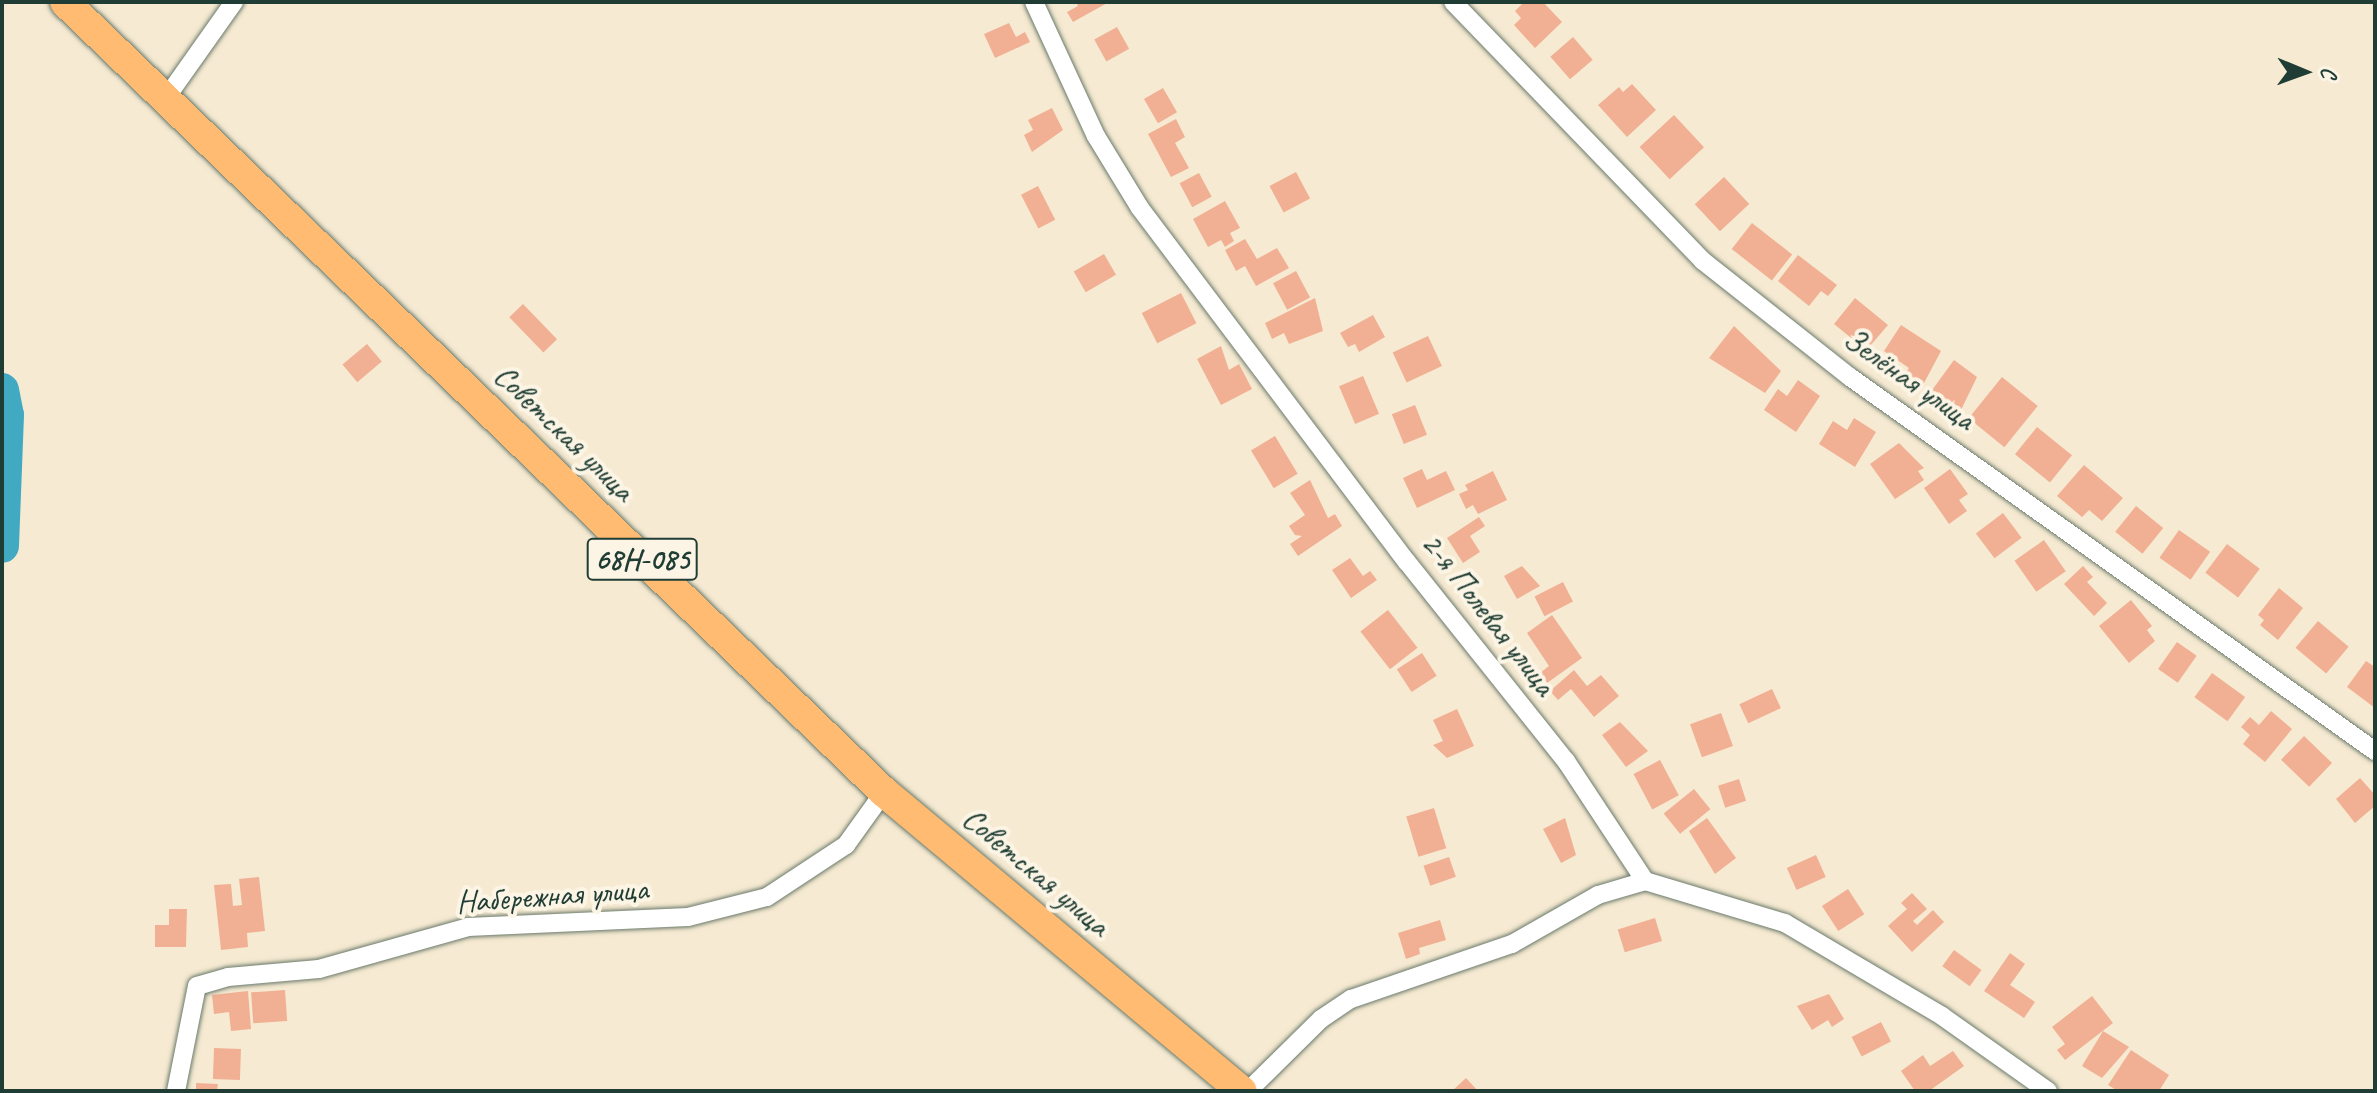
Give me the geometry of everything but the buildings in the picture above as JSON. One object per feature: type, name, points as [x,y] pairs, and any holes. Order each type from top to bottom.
[{"type":"main road","name":"Советская улица","points":[[65,2],[884,792],[1241,1091]]},
{"type":"street","points":[[166,98],[234,2]]},
{"type":"street","name":"2-я Полевая улица","points":[[1034,2],[1096,136],[1140,208],[1407,562],[1566,761],[1645,881]]},
{"type":"street","name":"Зелёная улица","points":[[1453,2],[1703,261],[1850,377],[2375,751]]},
{"type":"street","name":"Набережная улица","points":[[176,1091],[197,986],[228,977],[319,969],[468,927],[688,917],[753,901],[807,875],[846,845],[884,792]]},
{"type":"street","points":[[1248,1091],[1321,1019],[1351,999],[1512,944],[1598,895],[1645,881],[1785,923],[1942,1016],[2048,1091]]},
{"type":"waterway","points":[[2,390],[7,415],[2,546]]}]
